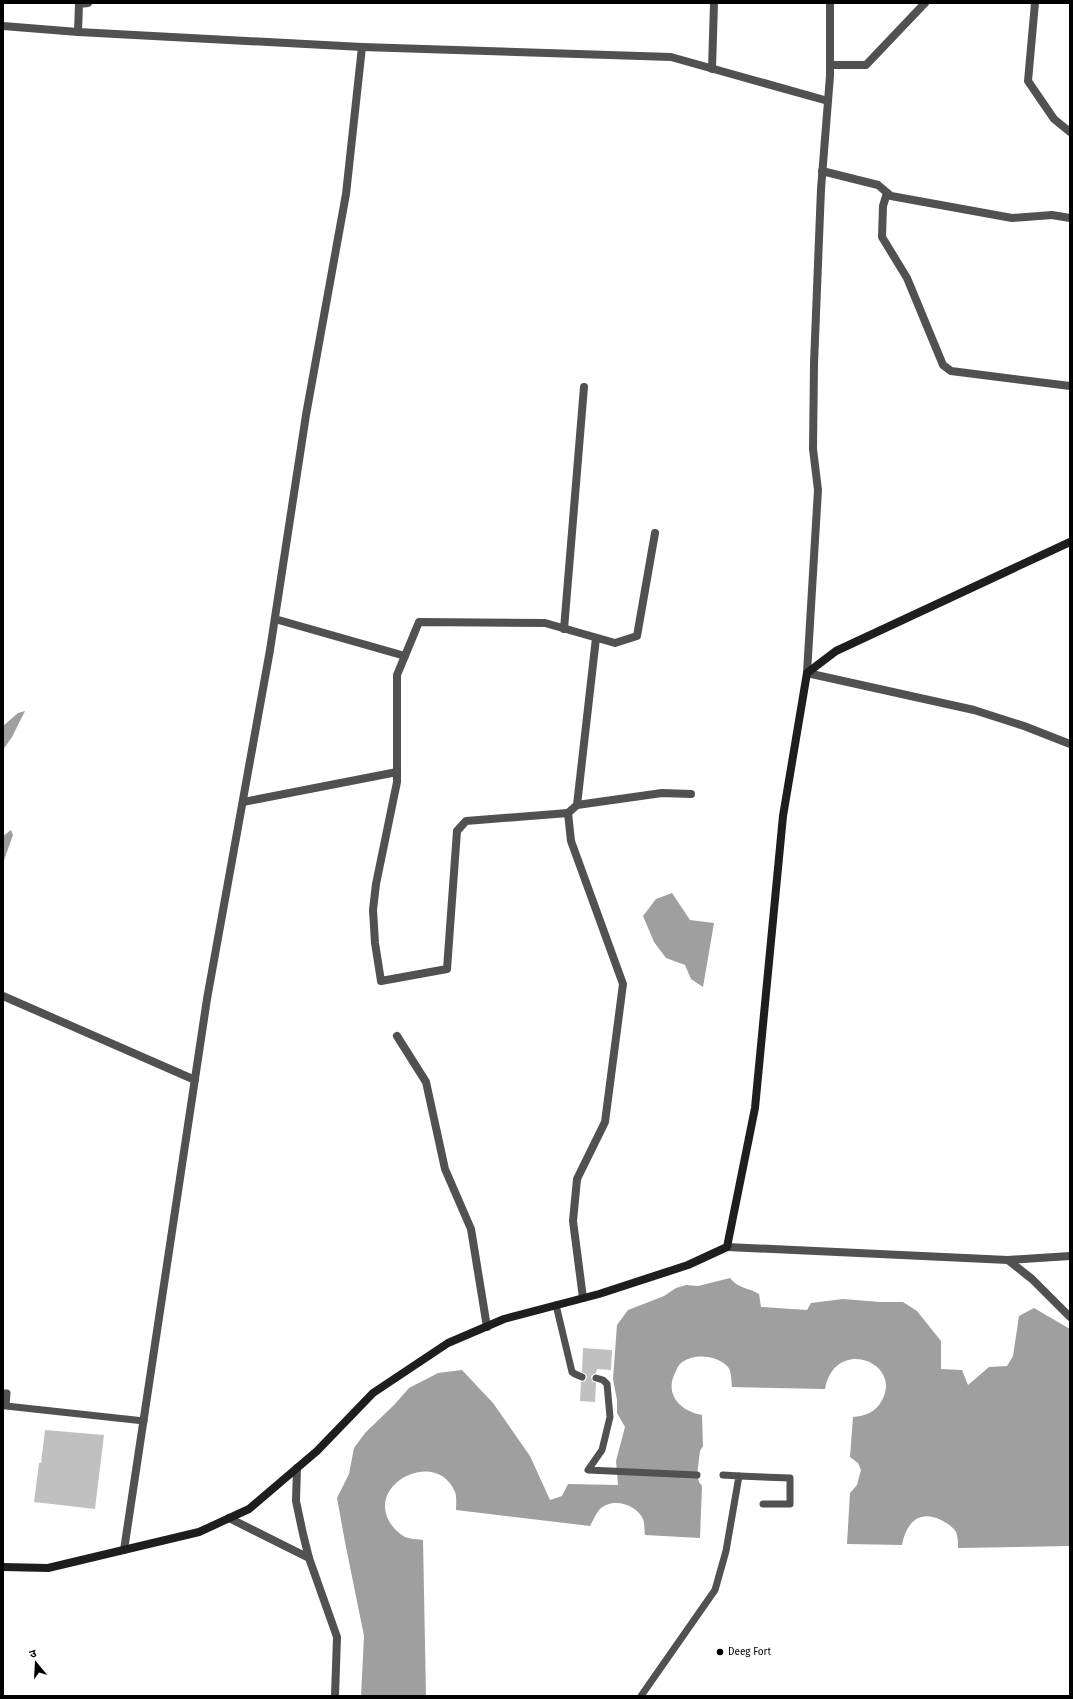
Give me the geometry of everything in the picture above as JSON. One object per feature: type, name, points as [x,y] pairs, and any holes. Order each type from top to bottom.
[{"type":"main road","points":[[3,1568],[48,1568],[199,1532],[249,1509],[317,1451],[373,1393],[448,1342],[504,1319],[556,1306],[688,1265],[727,1247],[755,1108],[783,816],[807,673],[836,651],[1070,542]]},
{"type":"street","points":[[78,32],[80,4],[88,3]]},
{"type":"street","points":[[712,69],[714,3]]},
{"type":"street","points":[[830,3],[830,65],[822,171],[814,364],[813,449],[818,490],[807,673],[974,710],[1024,726],[1070,744]]},
{"type":"street","points":[[830,65],[866,65],[926,3]]},
{"type":"street","points":[[1035,3],[1028,80],[1054,119],[1070,132]]},
{"type":"street","points":[[3,26],[78,32],[362,47],[671,57],[828,101]]},
{"type":"street","points":[[124,1550],[207,999],[275,619],[306,415],[346,194],[362,47]]},
{"type":"street","points":[[822,171],[878,185],[891,196],[1012,218],[1052,215],[1070,218]]},
{"type":"street","points":[[887,193],[883,206],[882,237],[907,278],[943,365],[951,371],[1070,386]]},
{"type":"street","points":[[564,629],[584,387]]},
{"type":"street","points":[[655,533],[637,636],[615,643],[545,624],[419,622],[397,675],[397,782],[376,884],[373,910],[375,943],[381,981],[447,969],[457,831],[466,821],[568,813],[576,805],[662,793],[691,794]]},
{"type":"street","points":[[275,619],[405,656]]},
{"type":"street","points":[[576,805],[596,638]]},
{"type":"street","points":[[243,802],[397,772]]},
{"type":"street","points":[[568,813],[571,841],[623,984],[605,1122],[577,1179],[573,1221],[583,1298]]},
{"type":"street","points":[[3,996],[195,1080]]},
{"type":"street","points":[[397,1036],[426,1082],[445,1169],[471,1229],[487,1327]]},
{"type":"street","points":[[727,1247],[1008,1260],[1070,1256]]},
{"type":"street","points":[[1008,1260],[1032,1279],[1070,1317]]},
{"type":"street","points":[[297,1468],[296,1501],[309,1558],[337,1637],[335,1696]]},
{"type":"street","points":[[229,1518],[309,1558]]},
{"type":"lane","points":[[556,1306],[572,1372],[582,1377]]},
{"type":"lane","points":[[596,1378],[603,1380],[607,1384],[610,1418],[602,1450],[588,1470],[695,1474]]},
{"type":"lane","points":[[3,1393],[7,1393],[6,1406],[144,1421]]},
{"type":"lane","points":[[723,1475],[790,1478],[790,1504],[764,1504]]},
{"type":"lane","points":[[641,1696],[715,1590],[726,1551],[739,1476]]},
{"type":"shaded area","points":[[25,711],[12,737],[3,750],[3,726],[18,713]]},
{"type":"shaded area","points":[[11,830],[13,835],[3,863],[3,836]]},
{"type":"shaded area","points":[[672,893],[690,920],[714,923],[703,987],[691,979],[685,965],[666,958],[654,942],[643,916],[656,899]]},
{"type":"shaded area","points":[[730,1278],[733,1282],[740,1286],[759,1294],[761,1307],[807,1310],[811,1303],[843,1299],[903,1302],[917,1311],[941,1341],[941,1369],[962,1370],[968,1385],[989,1367],[1007,1366],[1013,1356],[1019,1316],[1034,1308],[1070,1329],[1070,1546],[958,1548],[956,1532],[953,1528],[941,1520],[926,1516],[920,1517],[910,1525],[902,1545],[847,1544],[850,1493],[857,1485],[861,1470],[858,1463],[850,1457],[853,1417],[862,1416],[869,1413],[879,1405],[886,1388],[884,1376],[876,1367],[866,1361],[853,1359],[841,1363],[831,1372],[825,1389],[732,1387],[730,1371],[723,1363],[711,1357],[704,1356],[691,1358],[685,1360],[678,1367],[674,1375],[672,1390],[674,1397],[682,1407],[688,1411],[702,1415],[703,1446],[700,1451],[697,1475],[702,1486],[700,1538],[645,1535],[644,1521],[640,1514],[630,1506],[617,1503],[605,1505],[600,1509],[590,1526],[456,1510],[455,1492],[447,1479],[435,1473],[422,1472],[408,1475],[397,1482],[388,1493],[385,1505],[388,1519],[397,1531],[407,1538],[423,1540],[426,1696],[361,1696],[364,1636],[337,1498],[349,1474],[354,1448],[365,1433],[409,1388],[438,1373],[462,1370],[493,1403],[530,1456],[550,1500],[562,1496],[568,1484],[618,1485],[616,1461],[625,1427],[617,1413],[617,1400],[613,1379],[617,1325],[628,1310],[664,1296],[676,1288],[686,1285],[698,1286]]},
{"type":"building","points":[[583,1348],[612,1350],[611,1370],[597,1369],[596,1373],[591,1376],[592,1381],[596,1383],[595,1402],[580,1401],[581,1382],[585,1381],[587,1377],[586,1374],[582,1372]]},
{"type":"building","points":[[45,1430],[104,1435],[95,1509],[34,1502]]},
{"type":"place","name":"Deeg Fort","points":[[720,1652]]}]
